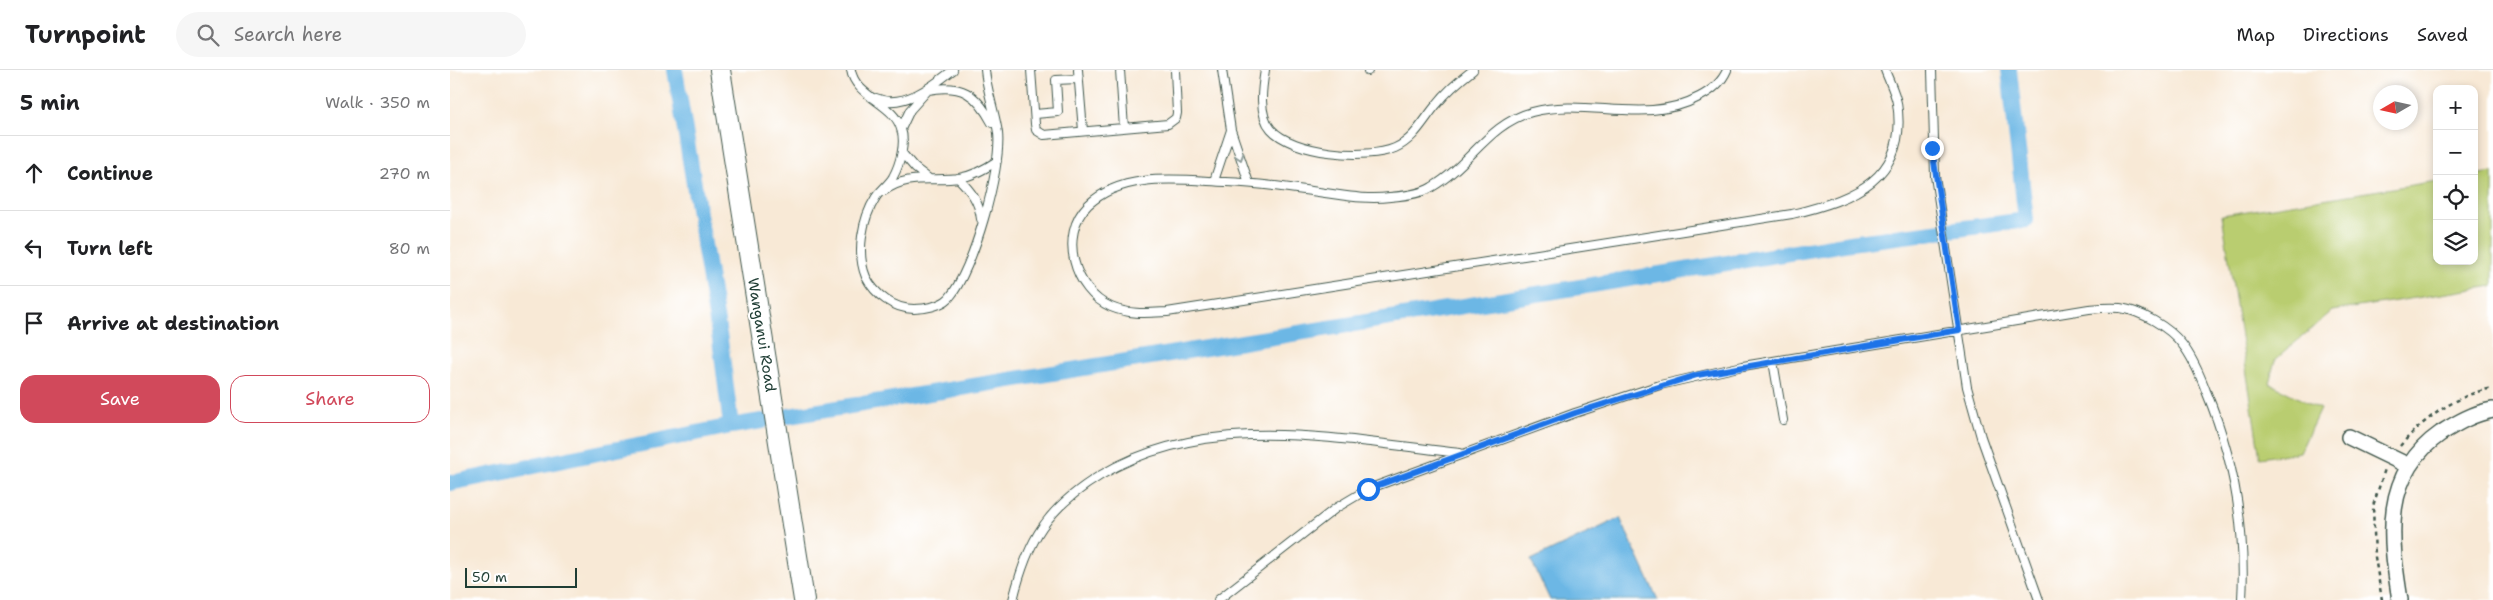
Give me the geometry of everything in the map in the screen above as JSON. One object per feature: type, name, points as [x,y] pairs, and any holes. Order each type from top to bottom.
[{"type":"street","name":"Wanganui Road","points":[[720,70],[804,600]]},
{"type":"street","points":[[2400,600],[2391,548],[2392,521],[2398,488],[2409,466],[2429,442],[2458,422],[2493,410]]},
{"type":"street","points":[[2349,437],[2409,466]]},
{"type":"lane","points":[[851,70],[852,77],[866,93],[891,112],[901,129]]},
{"type":"lane","points":[[953,70],[928,90],[910,110],[901,129],[902,153],[893,177],[876,198],[864,225],[860,256],[867,278],[882,298],[902,309],[926,309],[948,300],[960,282],[974,252],[997,161],[998,134],[987,87],[986,70]]},
{"type":"lane","points":[[1031,70],[1036,130],[1040,134],[1168,124],[1176,118],[1175,70]]},
{"type":"lane","points":[[1078,70],[1083,131]]},
{"type":"lane","points":[[1120,70],[1124,128]]},
{"type":"lane","points":[[1222,70],[1231,130],[1249,183]]},
{"type":"lane","points":[[1265,70],[1262,102],[1265,116],[1271,129],[1285,140],[1301,147],[1357,153],[1378,153],[1396,147],[1422,125],[1448,91],[1473,70]]},
{"type":"lane","points":[[1727,70],[1710,91],[1690,102],[1668,109],[1640,112],[1550,109],[1532,112],[1512,119],[1491,134],[1447,177],[1430,188],[1410,194],[1363,198],[1249,183],[1214,181],[1138,181],[1108,190],[1086,207],[1074,229],[1072,248],[1077,271],[1091,294],[1110,307],[1134,314],[1167,312],[1783,215],[1827,206],[1853,196],[1872,183],[1886,164],[1896,144],[1898,125],[1896,101],[1886,70]]},
{"type":"lane","points":[[1932,70],[1932,148],[1968,387],[1981,437],[2039,600]]},
{"type":"lane","points":[[1035,114],[1058,112],[1056,80],[1078,79]]},
{"type":"lane","points":[[866,93],[881,100],[901,99],[928,90],[949,86],[972,95],[986,110],[998,134]]},
{"type":"lane","points":[[1214,181],[1231,130]]},
{"type":"lane","points":[[902,153],[915,168],[928,178]]},
{"type":"lane","points":[[876,198],[891,186],[910,179],[958,178],[981,172],[997,161]]},
{"type":"lane","points":[[958,178],[972,192],[979,206],[982,222]]},
{"type":"lane","points":[[1218,600],[1336,508],[1368,489],[1463,453],[1660,385],[1697,375],[1773,361],[2089,308],[2120,308],[2144,316],[2164,329],[2181,343],[2197,368],[2216,414],[2233,477],[2241,517],[2243,553],[2242,600]]},
{"type":"lane","points":[[1773,361],[1783,420]]},
{"type":"lane","points":[[1013,600],[1031,543],[1050,515],[1077,490],[1117,466],[1161,447],[1214,436],[1260,434],[1463,453]]},
{"type":"green space","points":[[2493,172],[2493,286],[2332,311],[2275,360],[2269,383],[2320,409],[2300,452],[2260,458],[2222,215],[2433,182],[2433,265],[2478,265],[2478,174]]},
{"type":"water","points":[[1620,518],[1658,600],[1550,600],[1531,560]]},
{"type":"waterway","points":[[450,483],[731,426],[720,340],[675,70]]},
{"type":"waterway","points":[[789,416],[1850,243],[2026,220],[2009,70]]},
{"type":"waterway","points":[[731,426],[762,421]]},
{"type":"route","points":[[1368,489],[1575,413],[1697,375],[1959,330],[1932,148]]}]
